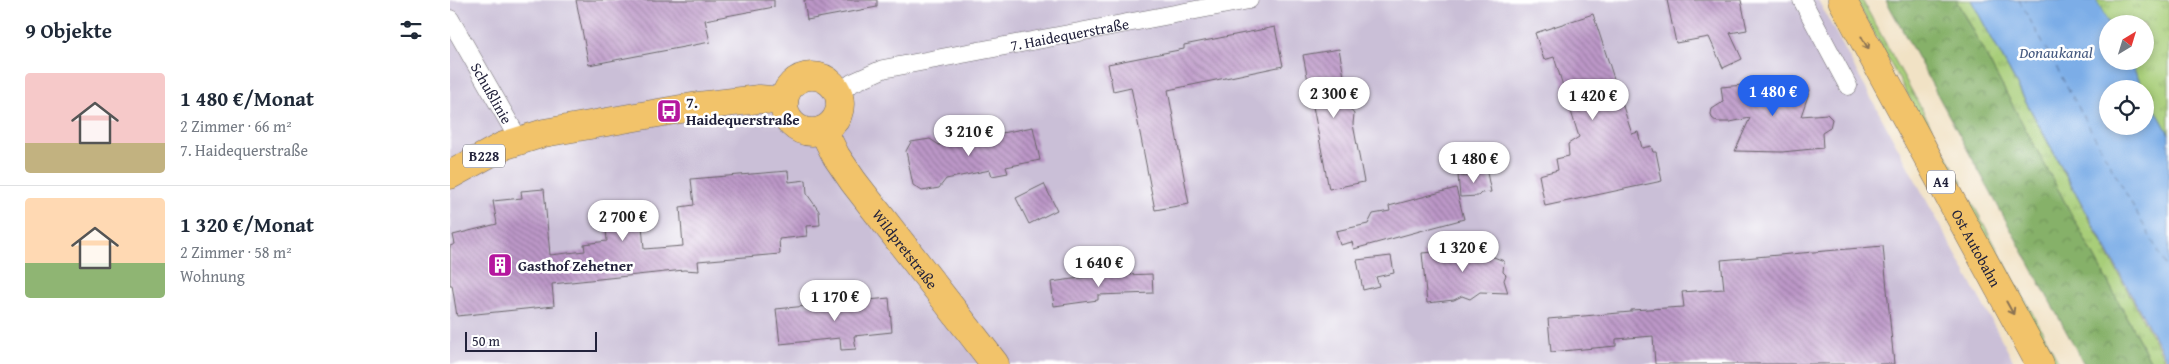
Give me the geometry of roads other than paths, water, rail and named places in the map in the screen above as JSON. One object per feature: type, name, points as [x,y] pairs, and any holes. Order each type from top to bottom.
[{"type":"main road","name":"Ost Autobahn","points":[[1842,0],[2040,364]]},
{"type":"main road","points":[[805,76],[815,76],[832,84],[838,93],[840,108],[837,117],[831,125],[823,130],[813,132],[801,130],[792,125],[787,117],[784,101],[788,88],[796,80],[805,76]]},
{"type":"main road","name":"B228","points":[[450,175],[486,154],[519,140],[553,131],[698,106],[760,99],[784,101]]},
{"type":"main road","name":"Wildpretstraße","points":[[823,130],[836,156],[853,181],[995,364]]},
{"type":"street","name":"7. Haidequerstraße","points":[[838,93],[852,83],[882,69],[1249,0]]},
{"type":"street","points":[[1802,0],[1848,86]]},
{"type":"street","name":"Schußlinie","points":[[450,19],[519,140]]},
{"type":"water","name":"Donaukanal","points":[[1971,0],[2096,0],[2104,15],[2099,15],[2099,70],[2134,70],[2139,80],[2099,80],[2099,135],[2154,135],[2154,106],[2169,134],[2169,364]]},
{"type":"place","name":"7. Haidequerstraße","points":[[669,111]]},
{"type":"place","name":"Gasthof Zehetner","points":[[500,265]]}]
